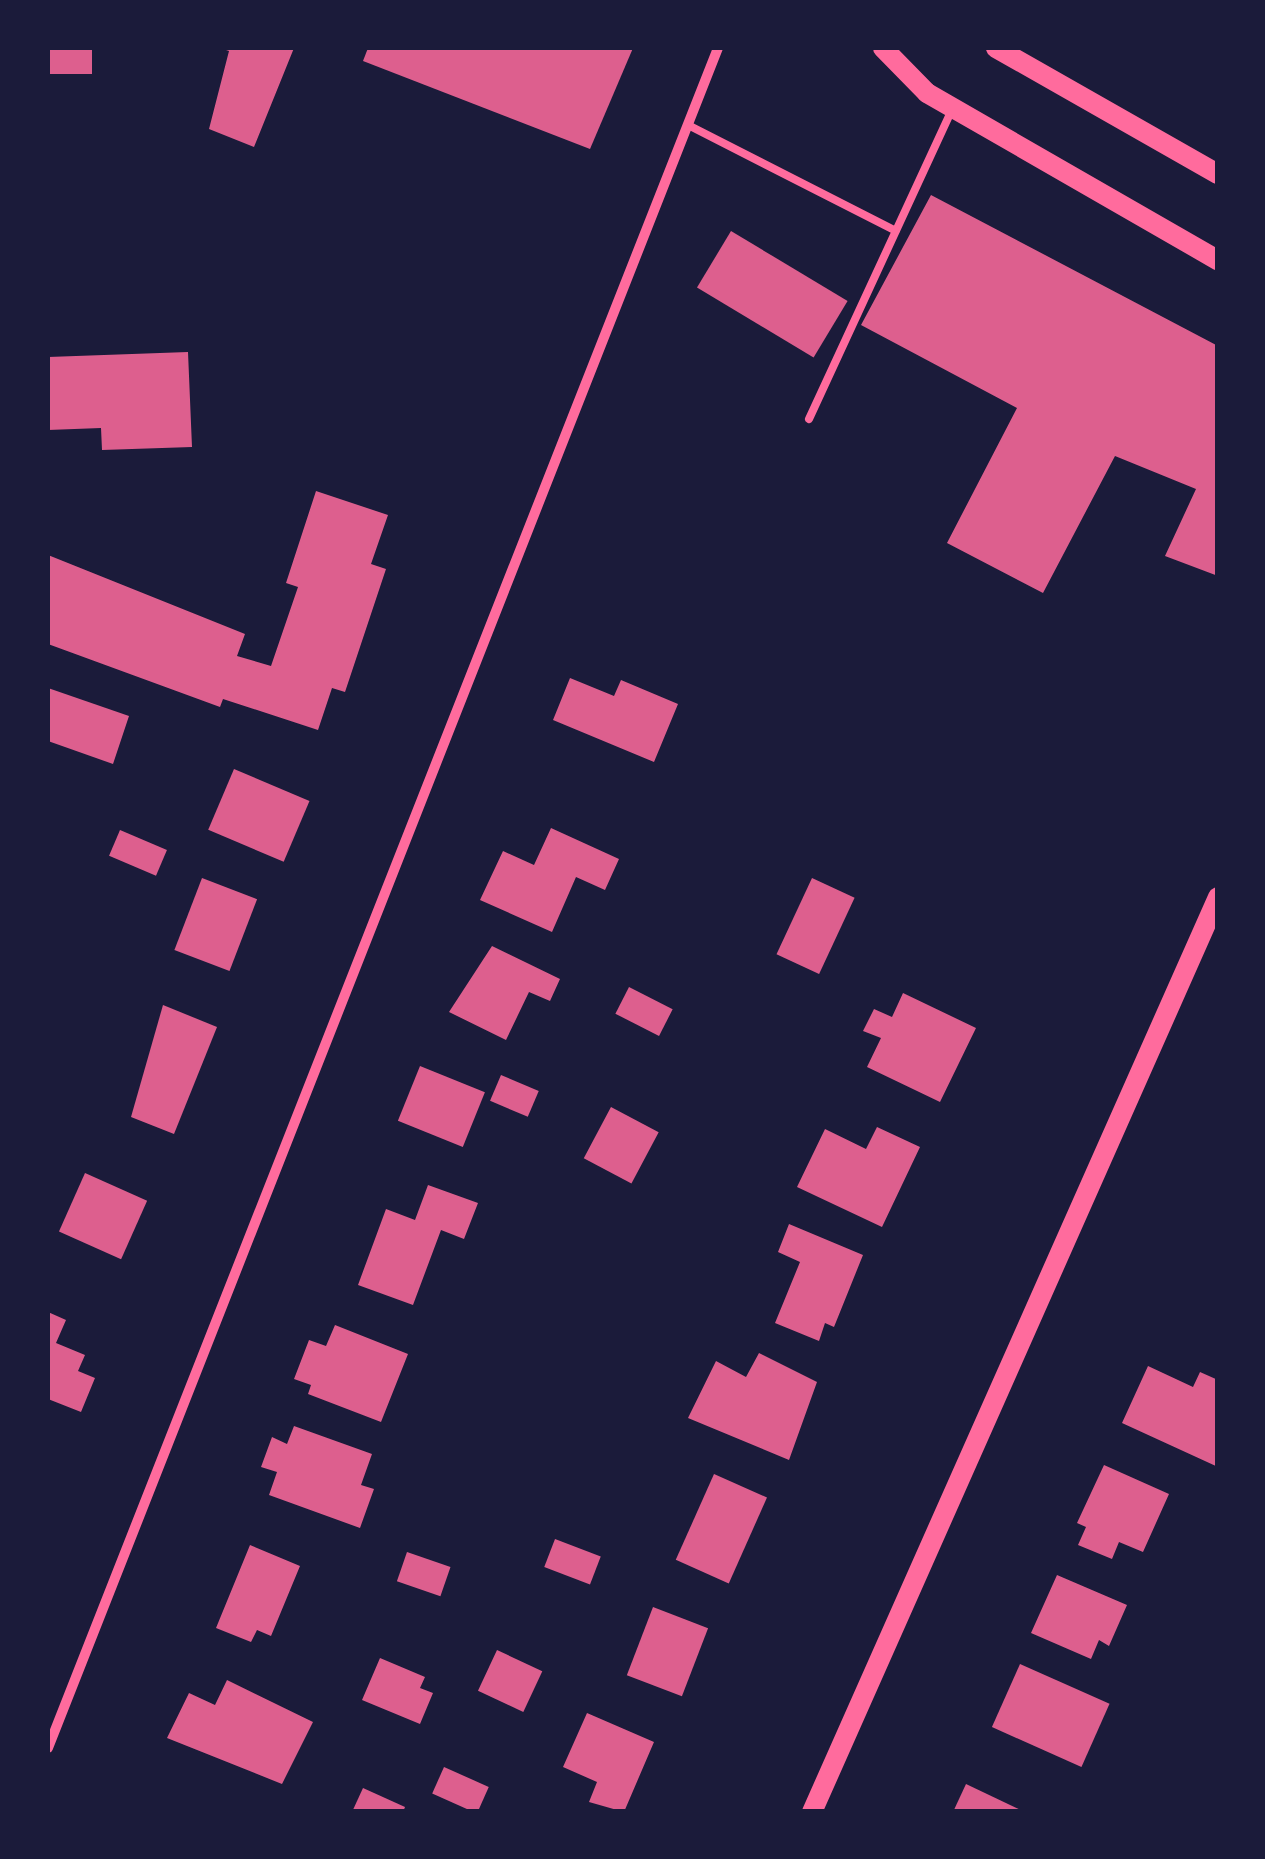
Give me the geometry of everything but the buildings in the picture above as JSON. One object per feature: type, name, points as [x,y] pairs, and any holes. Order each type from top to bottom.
[{"type":"main road","points":[[883,48],[953,108],[1218,260]]},
{"type":"main road","points":[[996,48],[1218,174]]},
{"type":"main road","points":[[812,1812],[1218,897]]},
{"type":"street","points":[[48,1748],[718,48]]},
{"type":"lane","points":[[809,420],[953,108]]},
{"type":"lane","points":[[688,124],[896,231]]}]
